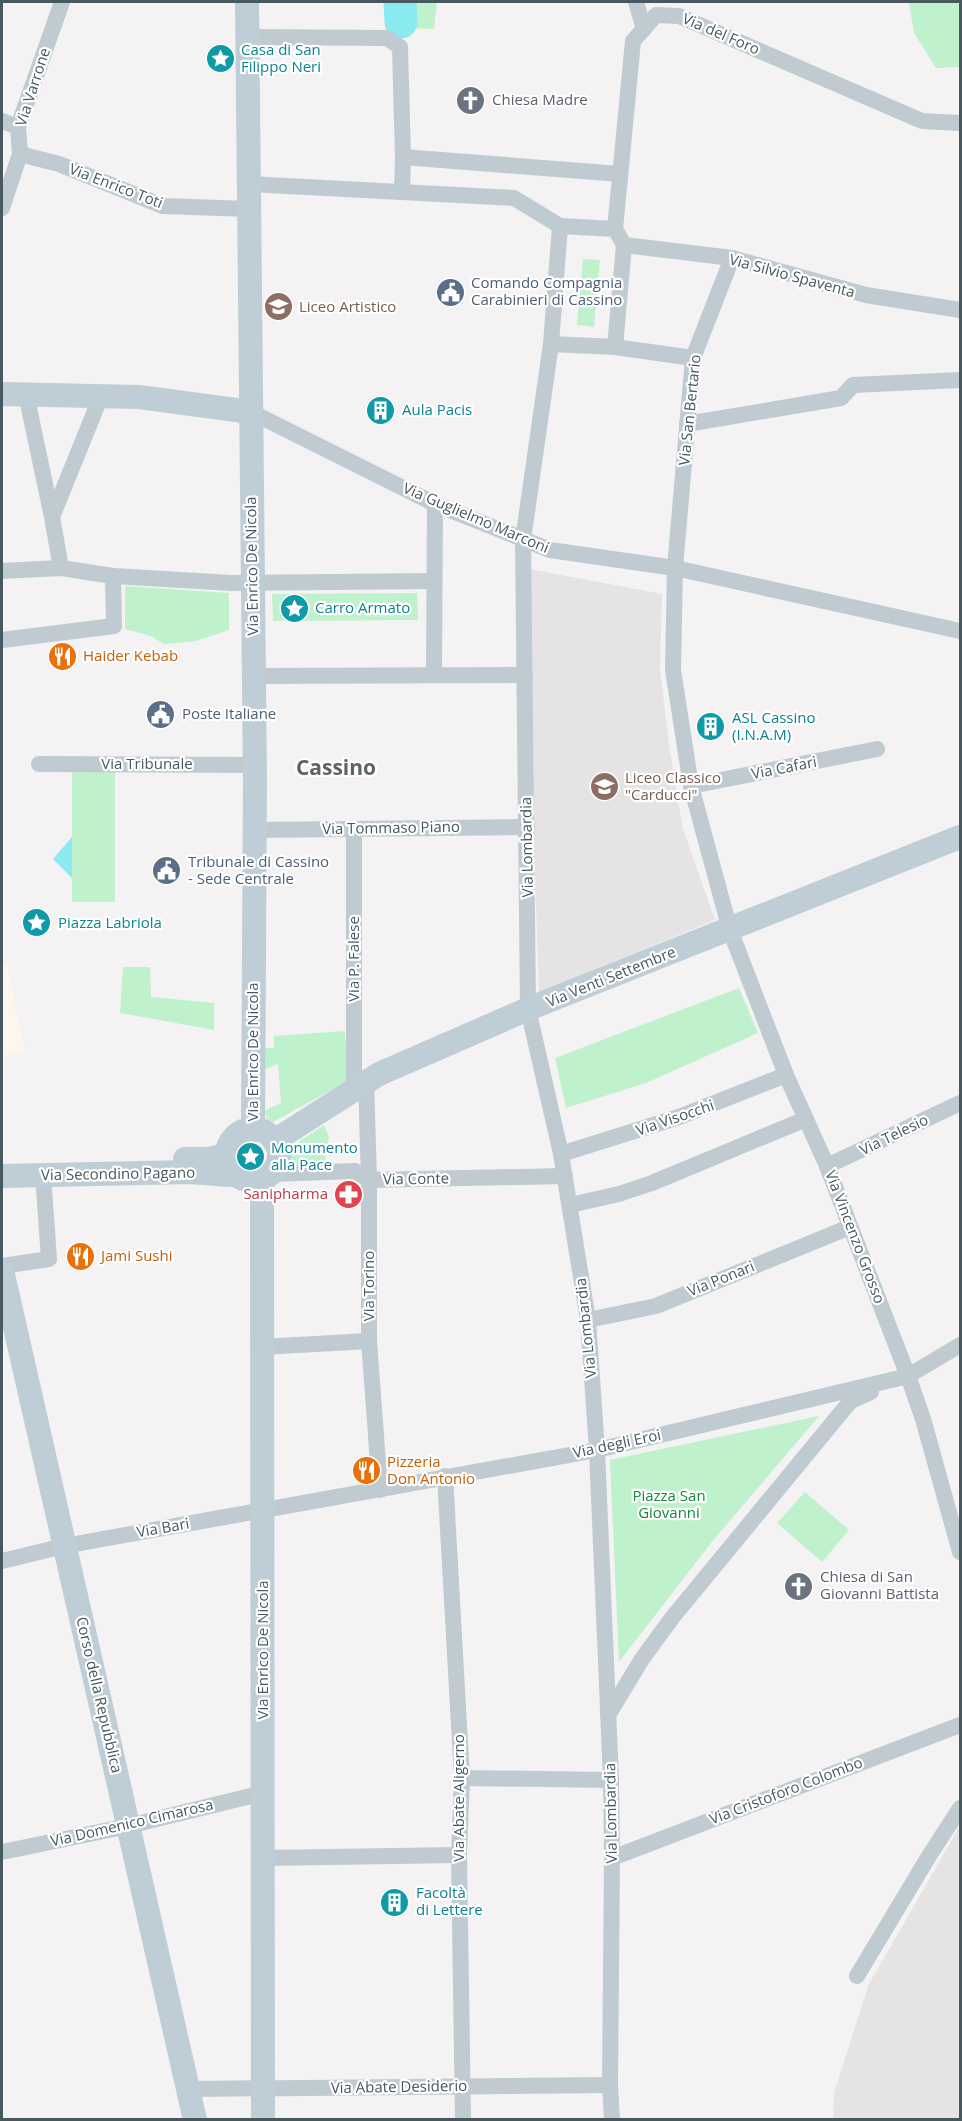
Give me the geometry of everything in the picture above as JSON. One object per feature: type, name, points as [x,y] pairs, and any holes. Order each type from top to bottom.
[{"type":"main road","name":"Via Enrico De Nicola","points":[[247,2],[255,830],[253,1130]]},
{"type":"main road","name":"Via Guglielmo Marconi","points":[[2,394],[139,397],[251,412]]},
{"type":"main road","name":"Via Venti Settembre","points":[[274,1141],[360,1085],[528,1009],[960,837]]},
{"type":"main road","points":[[253,1130],[265,1133],[274,1141],[278,1155],[277,1162],[263,1178],[247,1181],[230,1163],[228,1147],[238,1134],[253,1130]]},
{"type":"main road","name":"Via Secondino Pagano","points":[[2,1159],[208,1159],[230,1163],[229,1175],[190,1172],[2,1176]]},
{"type":"main road","name":"Via Enrico De Nicola","points":[[263,1178],[263,2120]]},
{"type":"main road","name":"Corso della Repubblica","points":[[2,1268],[195,2120]]},
{"type":"street","name":"Via Varrone","points":[[2,208],[20,154],[18,127],[62,2]]},
{"type":"street","points":[[615,347],[624,245],[615,229],[633,41],[644,28],[636,2]]},
{"type":"street","name":"Via del Foro","points":[[644,28],[656,15],[679,15],[922,121],[960,123]]},
{"type":"street","points":[[247,37],[387,38],[400,46],[402,192]]},
{"type":"street","points":[[2,120],[18,127]]},
{"type":"street","name":"Via Enrico Toti","points":[[20,154],[59,164],[163,206],[249,209]]},
{"type":"street","points":[[403,157],[621,174]]},
{"type":"street","points":[[248,184],[514,198],[560,226],[615,229]]},
{"type":"street","name":"Via Lombardia","points":[[560,226],[551,344],[523,540],[528,1009],[561,1154],[588,1320],[597,1450],[611,1780],[610,2085],[612,2120]]},
{"type":"street","name":"Via Silvio Spaventa","points":[[624,245],[732,258],[866,295],[960,310]]},
{"type":"street","name":"Via San Bertario","points":[[691,786],[673,670],[675,568],[693,358],[732,258]]},
{"type":"street","points":[[551,344],[615,347],[693,358]]},
{"type":"street","points":[[687,424],[841,398],[853,385],[960,381]]},
{"type":"street","points":[[26,394],[61,568]]},
{"type":"street","points":[[52,517],[101,396]]},
{"type":"street","name":"Via Guglielmo Marconi","points":[[251,412],[435,504],[550,550],[675,568],[960,632]]},
{"type":"street","points":[[434,675],[435,504]]},
{"type":"street","points":[[2,572],[61,568],[113,576],[253,583],[434,581]]},
{"type":"street","points":[[9,639],[114,626],[113,576]]},
{"type":"street","points":[[253,675],[525,675]]},
{"type":"street","name":"Via Cafari","points":[[691,786],[877,749]]},
{"type":"street","name":"Via Tribunale","points":[[39,764],[254,765]]},
{"type":"street","name":"Via Vincenzo Grosso","points":[[691,786],[730,930],[786,1075],[827,1166],[908,1376],[923,1419],[960,1551]]},
{"type":"street","name":"Via Tommaso Piano","points":[[255,830],[527,827]]},
{"type":"street","name":"Via P. Falese","points":[[354,829],[360,1085]]},
{"type":"street","name":"Via Visocchi","points":[[561,1154],[679,1117],[786,1075]]},
{"type":"street","name":"Via Torino","points":[[360,1085],[369,1180],[369,1341],[380,1490]]},
{"type":"street","name":"Via Telesio","points":[[827,1166],[960,1103]]},
{"type":"street","points":[[570,1205],[619,1194],[652,1183],[806,1119]]},
{"type":"street","name":"Via Conte","points":[[263,1178],[355,1171],[369,1180],[565,1176]]},
{"type":"street","points":[[2,1268],[49,1259],[43,1175]]},
{"type":"street","name":"Via Ponari","points":[[588,1320],[656,1306],[850,1227]]},
{"type":"street","points":[[262,1347],[369,1341]]},
{"type":"street","name":"Via degli Eroi","points":[[262,1510],[597,1450],[908,1376],[960,1345]]},
{"type":"street","points":[[608,1715],[642,1659],[672,1618],[851,1401],[908,1376]]},
{"type":"street","points":[[835,1393],[851,1401]]},
{"type":"street","name":"Via Abate Aligerno","points":[[445,1476],[462,1778],[459,1855],[463,2120]]},
{"type":"street","name":"Via Bari","points":[[2,1561],[64,1546],[262,1510]]},
{"type":"street","name":"Via Cristoforo Colombo","points":[[612,1858],[959,1728]]},
{"type":"street","points":[[462,1778],[611,1780]]},
{"type":"street","name":"Via Domenico Cimarosa","points":[[2,1852],[128,1826],[263,1793]]},
{"type":"street","points":[[857,1976],[960,1808]]},
{"type":"street","points":[[263,1858],[459,1855]]},
{"type":"street","name":"Via Abate Desiderio","points":[[189,2089],[610,2085]]},
{"type":"shaded area","name":"Liceo Classico \"Carducci\"","points":[[529,569],[662,594],[660,669],[669,746],[683,829],[715,920],[539,992],[528,677]]},
{"type":"shaded area","points":[[7,965],[25,1052],[2,1055],[2,966]]},
{"type":"shaded area","points":[[960,1826],[960,2119],[833,2119],[834,2093],[869,1984]]},
{"type":"green space","points":[[389,2],[437,2],[434,29],[388,27]]},
{"type":"green space","points":[[960,2],[960,67],[936,68],[914,33],[909,3]]},
{"type":"green space","points":[[583,259],[600,260],[594,327],[577,325]]},
{"type":"green space","points":[[125,586],[229,593],[229,630],[196,641],[164,644],[151,636],[125,629]]},
{"type":"green space","points":[[417,593],[418,620],[273,621],[272,594]]},
{"type":"green space","points":[[72,766],[115,767],[115,902],[72,902]]},
{"type":"green space","points":[[123,967],[150,967],[151,997],[214,1003],[214,1030],[120,1013]]},
{"type":"green space","points":[[739,988],[758,1033],[646,1083],[566,1108],[555,1058]]},
{"type":"green space","points":[[345,1031],[348,1081],[273,1122],[268,1120],[264,1111],[281,1103],[278,1064],[261,1071],[260,1048],[274,1048],[274,1036]]},
{"type":"green space","points":[[324,1125],[329,1137],[324,1166],[288,1166],[291,1147]]},
{"type":"green space","name":"Piazza San Giovanni","points":[[819,1416],[711,1543],[619,1662],[610,1460]]},
{"type":"green space","points":[[805,1492],[849,1530],[822,1562],[777,1523]]},
{"type":"water","points":[[72,837],[72,878],[53,859]]},
{"type":"waterway","points":[[400,2],[401,22]]},
{"type":"place","name":"Casa di San Filippo Neri","points":[[220,59]]},
{"type":"place","name":"Chiesa Madre","points":[[471,100]]},
{"type":"place","name":"Comando Compagnia Carabinieri di Cassino","points":[[450,292]]},
{"type":"place","name":"Liceo Artistico","points":[[278,307]]},
{"type":"place","name":"Aula Pacis","points":[[381,410]]},
{"type":"place","name":"Carro Armato","points":[[294,608]]},
{"type":"place","name":"Haider Kebab","points":[[62,656]]},
{"type":"place","name":"Poste Italiane","points":[[161,714]]},
{"type":"place","name":"ASL Cassino (I.N.A.M)","points":[[711,727]]},
{"type":"place","name":"Liceo Classico \"Carducci\"","points":[[604,787]]},
{"type":"place","name":"Tribunale di Cassino - Sede Centrale","points":[[167,871]]},
{"type":"place","name":"Piazza Labriola","points":[[37,923]]},
{"type":"place","name":"Monumento alla Pace","points":[[250,1157]]},
{"type":"place","name":"Sanipharma","points":[[349,1194]]},
{"type":"place","name":"Jami Sushi","points":[[80,1256]]},
{"type":"place","name":"Pizzeria Don Antonio","points":[[366,1471]]},
{"type":"place","name":"Chiesa di San Giovanni Battista","points":[[799,1586]]},
{"type":"place","name":"Facoltà di Lettere","points":[[395,1902]]},
{"type":"district","name":"Cassino","points":[[336,768]]}]
